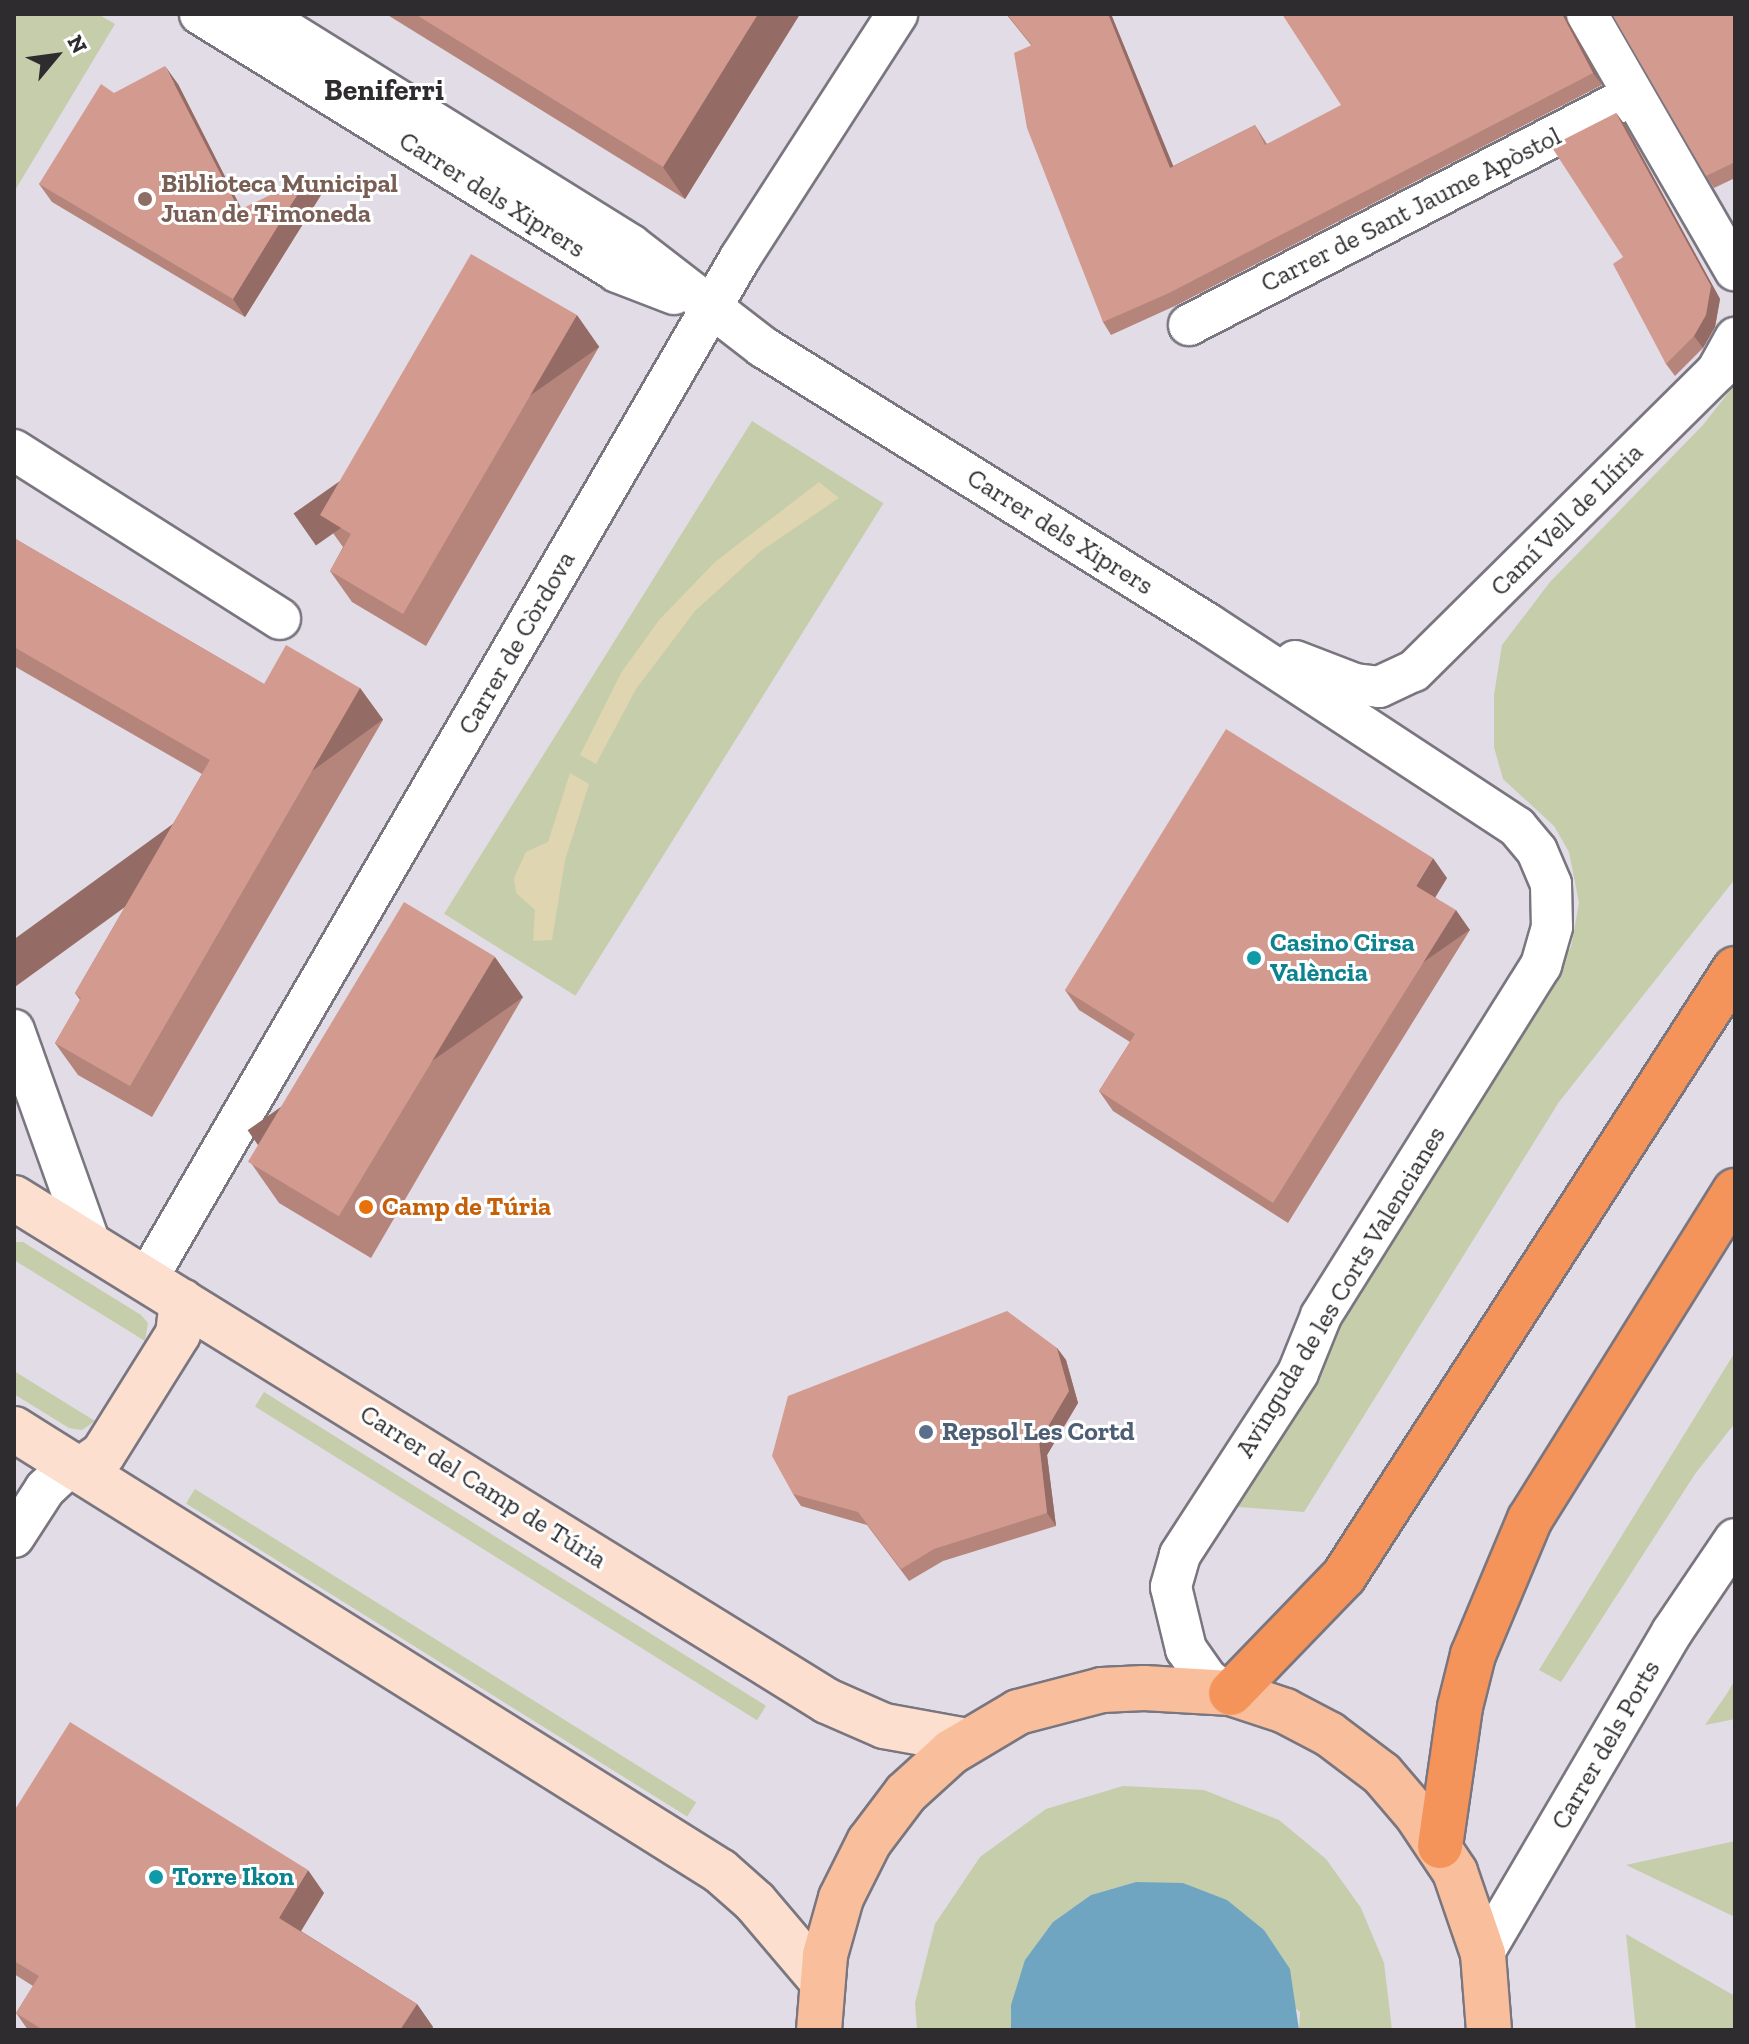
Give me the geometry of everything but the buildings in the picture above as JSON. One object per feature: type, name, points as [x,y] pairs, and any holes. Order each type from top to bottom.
[{"type":"highway","points":[[1228,1693],[1344,1576],[1735,969]]},
{"type":"highway","points":[[1440,1846],[1460,1707],[1473,1655],[1530,1519],[1735,1191]]},
{"type":"main road","name":"Carrer del Camp de Túria","points":[[16,1202],[165,1290],[827,1701],[884,1726],[967,1741]]},
{"type":"main road","points":[[76,1467],[103,1454],[178,1334],[165,1290]]},
{"type":"main road","points":[[14,1429],[156,1522],[720,1871],[755,1902],[822,1981]]},
{"type":"main road","points":[[819,2030],[822,1981],[841,1898],[869,1842],[906,1793],[967,1741],[1018,1712],[1102,1690],[1228,1693],[1285,1711],[1329,1734],[1382,1774],[1440,1846],[1471,1912],[1483,1954],[1489,2030]]},
{"type":"street","name":"Carrer dels Xiprers","points":[[200,14],[617,272],[712,308]]},
{"type":"street","name":"Carrer dels Xiprers","points":[[260,14],[631,245],[763,347],[1208,624],[1517,827],[1537,851],[1551,884]]},
{"type":"street","name":"Carrer de Còrdova","points":[[165,1290],[712,308],[897,14]]},
{"type":"street","points":[[1587,14],[1735,270]]},
{"type":"street","name":"Carrer de Sant Jaume Apòstol","points":[[1189,325],[1633,95]]},
{"type":"street","name":"Camí Vell de Llíria","points":[[1382,685],[1414,671],[1717,371],[1735,338]]},
{"type":"street","points":[[14,450],[280,619]]},
{"type":"street","name":"Carrer dels Xiprers","points":[[1208,624],[1355,684],[1382,685]]},
{"type":"street","name":"Avinguda de les Corts Valencianes","points":[[1228,1693],[1207,1679],[1186,1649],[1171,1587],[1180,1555],[1298,1373],[1321,1316],[1541,965],[1552,927],[1551,884]]},
{"type":"street","points":[[14,1030],[90,1244]]},
{"type":"street","points":[[14,1537],[45,1489],[76,1467]]},
{"type":"street","name":"Carrer dels Ports","points":[[1483,1954],[1672,1632],[1735,1539]]},
{"type":"green space","points":[[14,14],[98,14],[115,24],[14,192]]},
{"type":"green space","points":[[1735,384],[1735,879],[1559,1102],[1304,1512],[1227,1506],[1571,947],[1579,903],[1569,852],[1554,826],[1503,779],[1494,747],[1494,695],[1502,645],[1550,582],[1703,425]]},
{"type":"green space","points":[[752,421],[883,503],[576,996],[444,914]]},
{"type":"green space","points":[[14,1242],[23,1242],[141,1315],[148,1323],[145,1341],[14,1260]]},
{"type":"green space","points":[[1735,1352],[1735,1423],[1695,1474],[1561,1682],[1539,1670]]},
{"type":"green space","points":[[14,1371],[95,1421],[82,1430],[69,1428],[14,1394]]},
{"type":"green space","points":[[264,1392],[766,1706],[757,1720],[255,1406]]},
{"type":"green space","points":[[195,1489],[696,1802],[687,1817],[186,1503]]},
{"type":"green space","points":[[1735,1680],[1735,1719],[1705,1725],[1726,1695]]},
{"type":"green space","points":[[1123,1786],[1204,1790],[1279,1820],[1326,1859],[1361,1908],[1384,1963],[1392,2030],[1299,2030],[1300,2012],[1136,1882],[1091,1895],[1053,1922],[1011,2005],[1011,2030],[917,2030],[915,2003],[935,1924],[980,1857],[1046,1809]]},
{"type":"green space","points":[[1735,1841],[1735,1917],[1626,1865]]},
{"type":"green space","points":[[1626,1934],[1735,1996],[1735,2030],[1636,2030]]},
{"type":"sand","points":[[819,482],[839,498],[761,551],[695,611],[636,689],[596,764],[580,755],[621,673],[659,620],[715,562]]},
{"type":"sand","points":[[570,773],[589,784],[565,860],[552,940],[533,941],[535,910],[516,893],[514,878],[526,852],[548,842]]},
{"type":"water","points":[[1136,1882],[1183,1883],[1227,1900],[1264,1930],[1290,1969],[1299,2030],[1011,2030],[1011,2005],[1025,1960],[1053,1922],[1091,1895]]},
{"type":"place","name":"Biblioteca Municipal Juan de Timoneda","points":[[145,199]]},
{"type":"place","name":"Casino Cirsa València","points":[[1254,958]]},
{"type":"place","name":"Camp de Túria","points":[[366,1207]]},
{"type":"place","name":"Repsol Les Cortd","points":[[926,1432]]},
{"type":"place","name":"Torre Ikon","points":[[156,1877]]},
{"type":"district","name":"Beniferri","points":[[384,90]]}]
